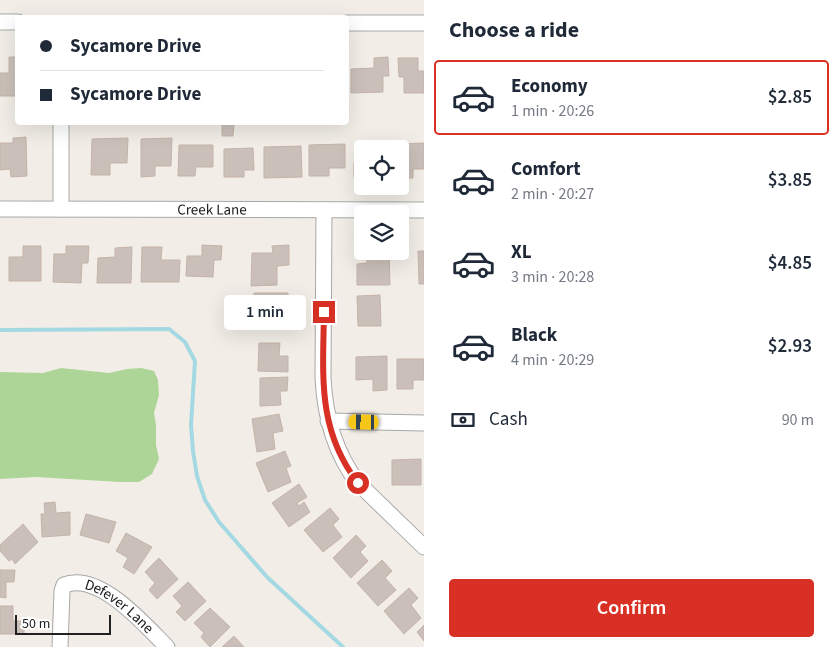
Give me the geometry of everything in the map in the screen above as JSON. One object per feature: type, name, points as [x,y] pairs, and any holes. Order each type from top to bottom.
[{"type":"street","points":[[0,22],[15,22]]},
{"type":"street","points":[[349,23],[424,23]]},
{"type":"street","points":[[61,125],[61,209]]},
{"type":"street","name":"Creek Lane","points":[[0,209],[424,210]]},
{"type":"street","points":[[324,210],[323,378],[328,421],[338,453],[358,483],[424,547]]},
{"type":"street","points":[[328,421],[424,423]]},
{"type":"street","name":"Defever Lane","points":[[60,647],[62,591],[64,585],[74,582],[101,589],[124,606],[167,647]]},
{"type":"green space","points":[[61,368],[109,373],[141,368],[154,371],[158,380],[159,395],[154,413],[159,459],[152,474],[139,482],[36,477],[0,479],[0,372],[43,373]]},
{"type":"building","points":[[9,57],[15,57],[15,96],[0,96],[0,73],[9,73]]},
{"type":"building","points":[[388,57],[389,76],[383,76],[383,92],[351,93],[351,69],[374,68],[374,58]]},
{"type":"building","points":[[398,58],[418,58],[418,71],[424,71],[424,93],[404,93],[404,77],[399,77]]},
{"type":"building","points":[[222,125],[234,125],[233,136],[222,136]]},
{"type":"building","points":[[26,137],[27,176],[11,177],[10,169],[0,170],[0,143],[13,143],[13,138]]},
{"type":"building","points":[[128,138],[127,163],[110,163],[110,175],[91,175],[92,139]]},
{"type":"building","points":[[172,138],[171,166],[155,166],[155,176],[141,177],[141,139]]},
{"type":"building","points":[[424,143],[424,169],[413,169],[413,178],[409,178],[409,144]]},
{"type":"building","points":[[345,144],[345,168],[329,168],[329,176],[309,176],[309,145]]},
{"type":"building","points":[[179,145],[213,145],[213,167],[196,167],[195,176],[178,176]]},
{"type":"building","points":[[301,146],[302,177],[264,178],[264,147]]},
{"type":"building","points":[[253,148],[254,170],[244,170],[244,177],[224,177],[224,149]]},
{"type":"building","points":[[202,245],[222,246],[221,260],[214,260],[213,277],[186,276],[187,256],[202,256]]},
{"type":"building","points":[[289,245],[289,265],[277,266],[277,285],[251,286],[252,253],[273,253],[272,246]]},
{"type":"building","points":[[23,246],[41,246],[41,281],[9,281],[9,257],[23,257]]},
{"type":"building","points":[[66,246],[89,246],[88,263],[82,263],[81,283],[53,282],[54,254],[66,254]]},
{"type":"building","points":[[132,247],[131,283],[97,283],[98,258],[115,257],[115,248]]},
{"type":"building","points":[[142,247],[162,247],[161,260],[180,260],[179,282],[141,282]]},
{"type":"building","points":[[418,251],[424,251],[424,284],[419,284]]},
{"type":"building","points":[[367,260],[389,260],[390,285],[357,285],[357,264],[367,263]]},
{"type":"building","points":[[254,293],[288,293],[288,309],[278,309],[278,325],[254,326]]},
{"type":"building","points":[[380,295],[381,326],[358,326],[357,296]]},
{"type":"building","points":[[259,343],[280,343],[279,356],[288,356],[288,372],[258,371]]},
{"type":"building","points":[[387,356],[387,390],[373,391],[373,379],[356,380],[356,357]]},
{"type":"building","points":[[397,359],[424,359],[424,380],[413,380],[413,389],[397,389]]},
{"type":"building","points":[[288,377],[287,391],[280,391],[281,405],[260,406],[260,378]]},
{"type":"building","points":[[279,414],[283,431],[273,433],[275,449],[257,452],[252,419]]},
{"type":"building","points":[[285,451],[291,466],[286,468],[291,482],[268,492],[256,463]]},
{"type":"building","points":[[421,459],[421,485],[392,485],[392,460]]},
{"type":"building","points":[[299,484],[307,497],[297,503],[299,506],[304,502],[310,512],[289,527],[272,503]]},
{"type":"building","points":[[55,502],[56,513],[70,512],[70,535],[42,537],[41,514],[45,514],[44,503]]},
{"type":"building","points":[[330,508],[339,519],[333,525],[342,537],[323,552],[304,530]]},
{"type":"building","points":[[86,514],[116,522],[109,543],[80,535]]},
{"type":"building","points":[[23,524],[38,542],[15,564],[12,559],[9,561],[0,551],[0,545]]},
{"type":"building","points":[[126,533],[152,547],[134,574],[123,567],[128,558],[116,551]]},
{"type":"building","points":[[356,535],[366,546],[360,552],[368,561],[351,578],[333,558]]},
{"type":"building","points":[[159,558],[178,579],[157,599],[149,590],[155,583],[145,572]]},
{"type":"building","points":[[382,560],[392,571],[385,578],[396,590],[378,606],[357,583]]},
{"type":"building","points":[[0,570],[15,570],[14,582],[6,582],[6,598],[0,597]]},
{"type":"building","points":[[188,582],[206,601],[185,621],[176,612],[182,606],[173,596]]},
{"type":"building","points":[[409,588],[418,598],[411,605],[421,618],[404,634],[384,611]]},
{"type":"building","points":[[0,606],[13,606],[13,621],[24,621],[24,634],[0,634]]},
{"type":"building","points":[[210,608],[230,627],[210,647],[201,637],[204,633],[194,623]]},
{"type":"building","points":[[424,625],[424,641],[417,632]]},
{"type":"building","points":[[234,636],[244,647],[222,647]]},
{"type":"waterway","points":[[0,330],[169,329],[185,342],[195,361],[191,425],[197,476],[205,500],[219,522],[267,577],[343,647]]},
{"type":"route","points":[[324,312],[323,378],[330,431],[338,453],[358,483]]}]
